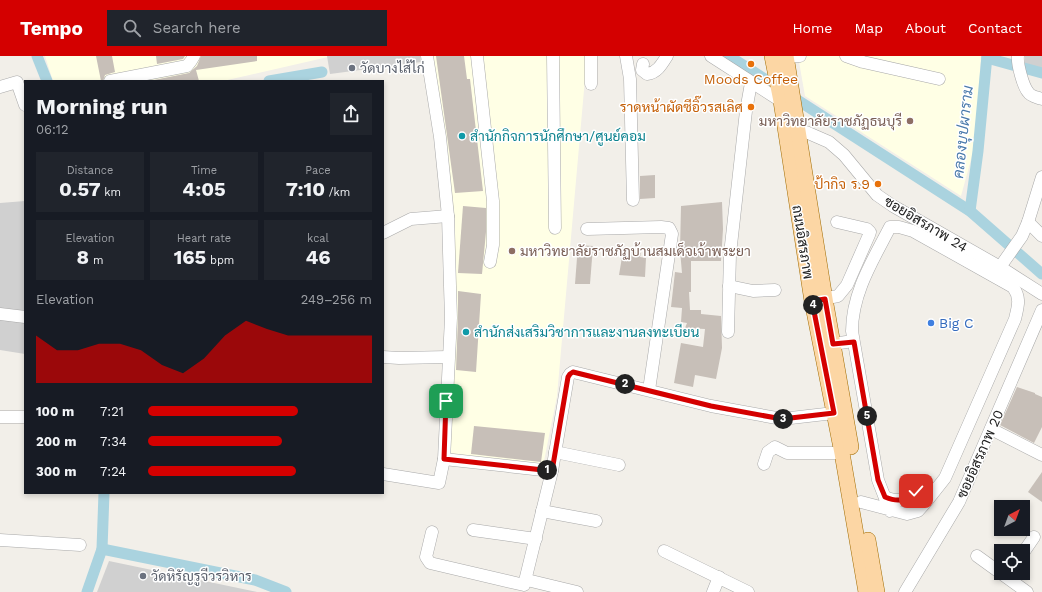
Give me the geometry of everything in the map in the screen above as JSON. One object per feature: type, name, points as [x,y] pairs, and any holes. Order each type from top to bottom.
[{"type":"main road","name":"ถนนอิสรภาพ","points":[[786,56],[784,91],[818,300],[834,413],[866,592]]},
{"type":"main road","points":[[784,91],[800,132],[818,300],[833,344],[877,592]]},
{"type":"street","points":[[115,80],[187,66],[194,56]]},
{"type":"street","points":[[384,474],[439,483],[444,459],[451,318],[448,216],[440,137],[427,56]]},
{"type":"street","points":[[477,56],[492,202],[493,245],[490,262]]},
{"type":"street","points":[[553,56],[555,228]]},
{"type":"street","points":[[591,56],[591,84]]},
{"type":"street","points":[[626,56],[630,79],[633,200]]},
{"type":"street","points":[[643,64],[642,70],[647,74],[651,74],[660,66],[667,56]]},
{"type":"street","points":[[711,56],[752,83],[784,91]]},
{"type":"street","points":[[846,56],[863,62],[939,79]]},
{"type":"street","points":[[1018,59],[1022,77],[1028,93],[1042,99]]},
{"type":"street","points":[[0,87],[17,82],[24,102]]},
{"type":"street","points":[[728,332],[730,254],[746,111],[752,83]]},
{"type":"street","name":"ซอยอิสรภาพ 24","points":[[800,132],[806,132],[829,142],[844,155],[877,195],[893,206],[1003,262],[1042,294]]},
{"type":"street","points":[[1003,262],[1022,236],[1042,177]]},
{"type":"street","points":[[384,232],[411,219],[448,216]]},
{"type":"street","points":[[818,300],[838,296],[847,285],[852,277],[870,232],[867,229],[837,222]]},
{"type":"street","points":[[1028,222],[1042,236]]},
{"type":"street","points":[[587,229],[661,227],[669,228],[672,234],[649,390]]},
{"type":"street","points":[[861,502],[890,511],[906,514],[918,511],[944,478],[1015,319],[1020,302],[1018,294],[1013,287],[914,231],[890,227],[855,299],[852,316],[854,342],[878,480],[890,511]]},
{"type":"street","points":[[729,286],[753,291],[775,290]]},
{"type":"street","name":"ซอยอิสรภาพ 20","points":[[905,592],[959,502],[1042,310]]},
{"type":"street","points":[[0,314],[24,317]]},
{"type":"street","points":[[833,344],[854,342]]},
{"type":"street","points":[[384,357],[448,357]]},
{"type":"street","points":[[526,582],[552,471],[570,374],[573,372],[711,406],[782,419],[834,413]]},
{"type":"street","points":[[0,417],[24,417]]},
{"type":"street","points":[[991,429],[1042,454]]},
{"type":"street","points":[[764,464],[768,452],[775,447],[787,453],[842,453]]},
{"type":"street","points":[[555,452],[620,465]]},
{"type":"street","points":[[444,459],[552,471]]},
{"type":"street","points":[[885,497],[896,501],[905,499],[916,491]]},
{"type":"street","points":[[542,511],[596,521]]},
{"type":"street","points":[[473,530],[536,539]]},
{"type":"street","points":[[432,532],[426,557],[430,563],[576,592]]},
{"type":"street","points":[[1029,544],[1034,537]]},
{"type":"street","points":[[0,540],[80,545]]},
{"type":"street","points":[[664,551],[748,592]]},
{"type":"street","points":[[977,556],[994,567]]},
{"type":"street","points":[[713,592],[719,577]]},
{"type":"street","points":[[1013,580],[1027,592]]},
{"type":"shaded area","points":[[45,56],[328,57],[227,80],[53,80]]},
{"type":"shaded area","name":"วัดบางไส้ไก่","points":[[327,56],[420,56],[421,62],[330,74]]},
{"type":"shaded area","name":"มหาวิทยาลัยราชภัฏบ้านสมเด็จเจ้าพระยา","points":[[431,56],[587,56],[557,396],[542,471],[442,458],[454,282],[455,219]]},
{"type":"shaded area","name":"มหาวิทยาลัยราชภัฏธนบุรี","points":[[798,56],[981,56],[975,145],[961,196],[805,96]]},
{"type":"shaded area","points":[[1025,56],[1042,56],[1042,72],[1025,71]]},
{"type":"shaded area","points":[[24,201],[24,354],[0,350],[0,203]]},
{"type":"shaded area","name":"วัดหิรัญรูจีวรวิหาร","points":[[109,561],[257,592],[97,592]]},
{"type":"building","points":[[96,56],[112,56],[115,72],[105,75],[103,80],[101,80]]},
{"type":"building","points":[[156,56],[185,56],[183,59],[157,64]]},
{"type":"building","points":[[201,56],[257,56],[257,61],[196,70],[199,80],[154,80],[189,73],[197,66]]},
{"type":"building","name":"สำนักกิจการนักศึกษา/ศูนย์คอม","points":[[436,56],[464,56],[467,79],[470,79],[483,191],[455,193]]},
{"type":"building","points":[[655,175],[655,198],[640,199],[640,176]]},
{"type":"building","points":[[722,202],[723,229],[721,261],[691,261],[691,292],[689,292],[690,310],[701,310],[701,314],[721,316],[722,348],[716,379],[695,375],[693,387],[674,383],[681,343],[703,347],[705,329],[685,328],[687,323],[681,322],[682,308],[671,307],[675,272],[682,273],[680,250],[681,206]]},
{"type":"building","points":[[463,206],[486,208],[486,232],[482,274],[458,273]]},
{"type":"building","points":[[578,245],[593,246],[590,284],[575,284]]},
{"type":"building","points":[[623,251],[641,253],[640,257],[646,258],[645,277],[619,275]]},
{"type":"building","name":"สำนักส่งเสริมวิชาการและงานลงทะเบียน","points":[[458,291],[481,294],[476,372],[456,370]]},
{"type":"building","points":[[1017,387],[1042,397],[1042,427],[1034,443],[1000,425]]},
{"type":"building","points":[[474,426],[545,433],[541,462],[471,454]]},
{"type":"building","points":[[1042,472],[1042,502],[1028,492]]},
{"type":"waterway","points":[[37,56],[47,80]]},
{"type":"waterway","points":[[729,56],[970,211],[1042,274]]},
{"type":"waterway","name":"คลองบุปผาราม","points":[[970,211],[978,151],[987,56]]},
{"type":"waterway","points":[[987,58],[1042,73]]},
{"type":"waterway","points":[[275,80],[322,72]]},
{"type":"waterway","points":[[87,592],[102,549],[104,494]]},
{"type":"waterway","points":[[102,549],[255,580],[286,592]]},
{"type":"place","name":"Moods Coffee","points":[[751,64]]},
{"type":"place","name":"วัดบางไส้ไก่","points":[[352,68]]},
{"type":"place","name":"ราดหน้าผัดซีอิ๊วรสเลิศ","points":[[751,107]]},
{"type":"place","name":"มหาวิทยาลัยราชภัฏธนบุรี","points":[[910,121]]},
{"type":"place","name":"สำนักกิจการนักศึกษา/ศูนย์คอม","points":[[462,136]]},
{"type":"place","name":"ป้ากิจ ร.9","points":[[878,184]]},
{"type":"place","name":"มหาวิทยาลัยราชภัฏบ้านสมเด็จเจ้าพระยา","points":[[512,251]]},
{"type":"place","name":"Big C","points":[[931,323]]},
{"type":"place","name":"สำนักส่งเสริมวิชาการและงานลงทะเบียน","points":[[466,332]]},
{"type":"place","name":"วัดหิรัญรูจีวรวิหาร","points":[[143,576]]},
{"type":"route","points":[[446,401],[444,459],[552,471],[568,377],[573,372],[711,406],[782,419],[834,413],[812,301],[825,299],[833,344],[854,342],[878,480],[885,497],[896,501],[905,499],[916,491]]}]
